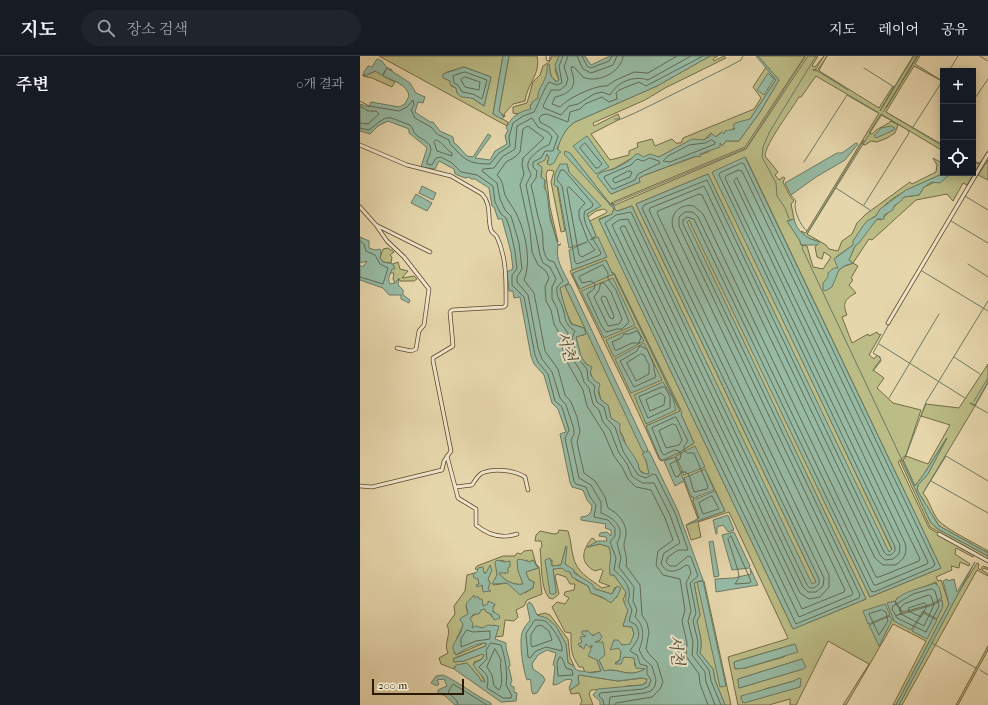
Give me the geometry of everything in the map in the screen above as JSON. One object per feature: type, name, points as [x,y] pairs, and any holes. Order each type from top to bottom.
[{"type":"street","points":[[360,145],[407,165],[451,176],[482,194],[486,198],[490,208],[491,229],[497,236],[504,262],[506,305],[504,307],[452,310],[450,312],[453,346],[434,358],[433,361],[451,451],[444,461],[442,470],[440,472],[372,487],[360,486]]},
{"type":"street","points":[[888,323],[988,154]]},
{"type":"street","points":[[360,207],[376,225],[387,241],[404,258],[430,289],[424,325],[419,332],[416,349],[411,351],[398,348]]},
{"type":"street","points":[[376,225],[430,252]]},
{"type":"street","points":[[447,456],[460,500],[476,509],[476,523],[479,527],[491,534],[499,536],[508,537],[516,534]]},
{"type":"street","points":[[456,488],[472,485],[482,473],[493,470],[520,474],[525,477],[528,490]]},
{"type":"street","points":[[939,534],[988,561]]},
{"type":"shaded area","points":[[379,56],[503,56],[493,114],[508,122],[507,126]],"holes":[[[464,67],[491,77],[484,106],[472,98],[457,93],[456,88],[451,86],[450,81],[447,79],[447,72]]]},
{"type":"shaded area","points":[[509,56],[537,56],[538,62],[525,101],[513,104],[504,114],[505,117],[499,111]]},
{"type":"shaded area","points":[[552,56],[559,56],[555,70],[559,80],[557,82],[551,76],[549,65],[547,77],[538,98],[532,104],[531,109],[519,114],[513,113],[513,107],[527,103],[533,82],[540,75],[543,66],[549,62]]},
{"type":"shaded area","points":[[710,56],[718,56],[713,59],[714,61],[724,56],[726,58],[665,88],[645,100],[593,123],[594,126],[618,114],[620,119],[591,134],[610,160],[629,155],[629,151],[638,147],[637,143],[652,139],[655,146],[672,139],[676,143],[681,143],[683,138],[754,109],[761,98],[753,87],[766,67],[776,80],[750,119],[724,134],[722,132],[715,137],[711,133],[704,140],[690,141],[659,157],[632,158],[615,168],[602,173],[611,194],[640,182],[639,178],[645,175],[708,152],[720,143],[722,146],[726,141],[739,141],[760,112],[779,80],[758,56],[805,56],[745,147],[611,203],[615,205],[746,149],[808,56],[818,56],[812,66],[815,67],[824,56],[816,69],[813,70],[817,71],[827,56],[819,70],[821,72],[879,108],[893,86],[894,87],[880,111],[914,56],[917,56],[886,108],[918,56],[920,56],[915,64],[940,80],[914,66],[886,112],[940,144],[940,149],[881,114],[869,133],[872,134],[891,121],[898,125],[895,133],[877,142],[871,141],[865,145],[862,144],[864,140],[807,234],[826,245],[829,249],[838,251],[842,241],[852,234],[857,223],[866,214],[910,182],[912,184],[936,172],[937,165],[933,158],[940,162],[940,175],[897,196],[888,202],[876,216],[872,218],[853,245],[836,257],[838,268],[823,283],[827,289],[836,274],[844,266],[853,263],[858,266],[851,278],[853,280],[849,285],[856,293],[847,299],[845,307],[847,315],[842,317],[852,343],[868,334],[869,336],[877,332],[879,335],[881,334],[869,355],[874,359],[877,355],[881,359],[873,370],[884,378],[877,388],[893,403],[921,410],[906,455],[898,462],[929,528],[974,555],[973,557],[956,548],[955,554],[970,564],[969,566],[960,562],[959,568],[951,566],[952,570],[936,577],[938,581],[941,580],[949,604],[896,705],[893,705],[926,641],[893,624],[846,705],[843,705],[869,664],[828,641],[796,705],[790,705],[790,699],[769,705],[738,705],[728,657],[788,638],[729,512],[698,522],[701,537],[691,540],[686,525],[725,511],[705,469],[693,501],[699,518],[698,519],[675,457],[661,461],[659,459],[638,411],[570,271],[607,257],[589,240],[596,236],[590,221],[606,213],[607,211],[604,209],[596,211],[588,217],[587,214],[600,206],[569,172],[567,164],[555,174],[565,231],[561,232],[551,182],[554,171],[548,170],[546,174],[550,207],[558,242],[547,202],[545,180],[541,177],[542,171],[536,164],[547,154],[549,158],[547,162],[557,157],[558,147],[562,136],[575,122],[657,86]],"holes":[[[816,76],[879,113],[807,231],[805,233],[801,231],[805,237],[820,242],[815,247],[817,257],[822,259],[824,252],[831,257],[823,269],[813,267],[807,246],[801,245],[798,236],[788,221],[794,219],[791,204],[794,201],[783,182],[785,178],[783,177],[779,180],[775,175],[778,172],[765,156],[769,143],[799,97],[801,97]],[[570,153],[610,204],[614,206],[615,210],[617,211],[632,206],[811,585],[816,582],[636,204],[708,174],[888,552],[892,550],[713,172],[746,158],[941,568],[870,597],[690,220],[686,222],[866,599],[793,629],[599,219],[612,214],[614,209],[566,154]],[[606,260],[612,273],[614,273],[681,411],[694,443],[680,452],[646,426],[680,411],[614,274],[578,287],[573,273]],[[685,451],[705,467],[676,456]],[[936,582],[942,598],[932,604],[903,612],[896,602],[897,598]],[[942,600],[937,619],[923,611],[894,621],[894,601],[902,612],[895,616],[933,605]],[[795,644],[784,657],[745,668],[735,669],[734,662]],[[802,659],[803,669],[739,688],[738,679]],[[799,678],[800,687],[742,702],[765,689],[794,681]]]},
{"type":"shaded area","points":[[386,67],[392,70],[392,72],[387,69],[383,76],[395,82],[392,87],[372,78],[363,76],[363,74],[367,75],[376,71],[382,75]]},
{"type":"shaded area","points":[[988,160],[988,180],[978,175]]},
{"type":"shaded area","points":[[976,163],[980,164],[976,170]]},
{"type":"shaded area","points":[[948,176],[973,176],[967,185],[963,183],[953,201],[947,194],[916,200],[872,240],[869,239],[853,263],[849,260],[855,246],[877,219],[881,220],[904,197],[919,195],[924,187]]},
{"type":"shaded area","points":[[388,248],[394,252],[390,255],[392,257],[391,263],[383,262],[380,258],[383,249]]},
{"type":"shaded area","points":[[398,262],[400,269],[408,271],[402,278],[414,276],[417,279],[414,281],[400,281],[399,279],[395,283],[393,279],[394,273],[390,273],[393,264]]},
{"type":"shaded area","points":[[569,283],[565,286],[644,452],[649,471],[649,474],[647,475],[639,470],[638,464],[627,449],[623,436],[611,418],[608,405],[601,400],[597,383],[592,378],[589,366],[583,361],[576,337],[578,335],[584,335],[584,328],[572,324],[565,307],[560,288]]},
{"type":"shaded area","points":[[988,364],[988,382],[975,405],[970,403],[975,406],[923,493],[938,520],[942,524],[988,551],[988,553],[939,526],[917,490],[918,485],[928,474],[946,439],[915,486],[903,460],[906,456],[928,464],[950,425],[921,416],[926,404],[959,408]]},
{"type":"shaded area","points":[[902,460],[931,523],[938,529],[988,556],[988,559],[930,527],[900,461]]},
{"type":"shaded area","points":[[559,530],[568,531],[573,556],[577,566],[584,575],[602,588],[610,586],[599,582],[603,571],[601,569],[595,571],[586,564],[584,560],[584,552],[592,538],[597,543],[588,547],[600,544],[609,547],[611,554],[611,575],[614,575],[626,592],[623,600],[628,610],[623,626],[632,627],[634,634],[633,643],[623,645],[614,640],[613,644],[621,651],[620,660],[626,657],[634,658],[635,666],[645,669],[634,673],[614,670],[604,671],[599,660],[605,652],[595,642],[599,641],[601,636],[591,635],[588,631],[585,631],[586,636],[579,646],[583,648],[586,644],[589,646],[592,644],[592,648],[590,648],[592,650],[591,657],[597,660],[601,671],[585,673],[583,667],[579,667],[571,646],[571,633],[565,632],[552,607],[557,602],[565,604],[569,598],[564,595],[565,592],[574,590],[575,584],[570,584],[566,577],[557,574],[555,576],[559,594],[553,599],[549,598],[544,588],[543,581],[540,549],[542,546],[541,541],[535,541],[536,535],[540,531],[554,534],[558,533]],"holes":[[[566,546],[565,564],[595,589],[612,594],[615,587],[617,597],[613,599],[612,602],[591,593],[588,586],[576,580],[570,572],[562,568],[553,569],[556,593],[549,582],[546,563],[552,560],[552,566],[561,565]]]},
{"type":"shaded area","points":[[532,550],[536,564],[539,567],[542,594],[527,600],[524,606],[516,610],[518,617],[514,621],[505,620],[503,636],[494,637],[498,629],[495,625],[472,629],[470,618],[481,610],[486,609],[492,617],[495,613],[492,609],[495,605],[484,606],[479,599],[473,599],[466,606],[468,614],[457,638],[454,653],[456,655],[484,643],[486,643],[486,646],[453,659],[454,662],[464,661],[482,654],[484,655],[482,659],[474,662],[485,682],[481,681],[467,663],[454,667],[454,669],[441,664],[439,658],[448,653],[446,646],[449,632],[447,625],[455,614],[454,606],[465,591],[467,575],[475,573],[473,574],[478,578],[479,584],[487,591],[490,583],[488,579],[490,572],[484,573],[483,571],[475,569],[477,566],[503,556],[515,556],[517,553],[521,554],[524,551]],"holes":[[[501,560],[507,562],[506,573],[499,573],[509,582],[523,584],[518,566],[526,560],[529,562],[533,560],[538,568],[526,572],[526,576],[534,582],[533,588],[525,593],[507,583],[494,585],[493,584],[497,575],[496,564]]]},
{"type":"shaded area","points":[[977,563],[979,564],[978,568],[980,570],[983,566],[988,568],[988,570],[984,568],[982,570],[988,574],[988,576],[977,570],[902,705],[899,705],[957,595]]},
{"type":"shaded area","points":[[704,581],[731,705],[725,705],[715,680],[713,669],[700,653],[701,640],[697,621],[700,615],[694,583]]},
{"type":"shaded area","points":[[545,613],[550,615],[568,639],[570,657],[574,666],[568,663],[566,644],[558,630],[549,620],[537,615]]},
{"type":"shaded area","points":[[988,646],[988,650],[958,705],[956,705]]},
{"type":"shaded area","points":[[579,675],[618,681],[644,678],[648,681],[642,685],[626,686],[624,688],[591,690],[589,694],[593,705],[580,705],[582,701],[579,693],[571,694],[570,690],[579,684]]},
{"type":"water","points":[[503,56],[509,56],[499,111],[504,117],[502,119],[493,114]]},
{"type":"water","name":"서천","points":[[559,56],[585,56],[591,65],[610,56],[710,56],[657,86],[575,122],[569,127],[562,138],[557,149],[561,152],[554,163],[550,165],[547,164],[549,158],[547,154],[545,160],[537,164],[542,167],[541,177],[545,180],[544,187],[547,193],[550,218],[558,245],[561,244],[558,246],[558,256],[562,269],[569,283],[560,288],[563,301],[571,324],[584,328],[586,334],[576,337],[581,356],[586,364],[592,367],[590,374],[595,381],[600,384],[598,392],[601,400],[608,405],[611,418],[620,424],[623,440],[636,460],[640,471],[642,473],[649,474],[646,460],[642,454],[645,452],[643,452],[565,286],[570,284],[648,450],[646,452],[649,451],[678,511],[703,580],[694,583],[700,615],[697,621],[701,640],[700,653],[713,669],[715,680],[725,705],[600,705],[600,701],[593,695],[598,689],[642,685],[646,683],[647,679],[641,678],[618,681],[579,675],[579,684],[570,690],[569,688],[572,680],[569,679],[553,685],[555,667],[553,665],[556,653],[547,650],[538,655],[532,664],[533,669],[543,676],[545,680],[537,693],[533,694],[530,679],[527,680],[521,650],[522,633],[530,620],[527,605],[529,602],[532,604],[537,615],[547,618],[556,626],[566,644],[568,663],[574,666],[576,670],[592,673],[601,671],[597,660],[588,656],[592,645],[589,647],[586,644],[584,649],[578,644],[582,642],[580,637],[586,636],[582,634],[582,631],[588,631],[593,636],[599,632],[602,637],[600,640],[595,642],[603,642],[605,655],[599,660],[604,671],[614,670],[633,673],[645,669],[636,668],[634,658],[624,657],[621,664],[615,664],[620,660],[621,651],[618,648],[610,650],[614,640],[618,640],[622,645],[630,644],[634,634],[632,627],[623,626],[628,610],[625,603],[626,592],[614,575],[610,575],[611,555],[609,547],[600,544],[587,547],[598,541],[607,541],[606,537],[599,536],[600,533],[607,532],[611,536],[611,530],[605,528],[606,524],[581,520],[581,517],[587,516],[591,512],[592,506],[587,500],[583,490],[572,487],[570,482],[560,434],[566,432],[558,409],[552,403],[544,375],[534,364],[531,356],[520,297],[514,298],[513,291],[509,291],[507,272],[513,269],[511,252],[502,219],[498,219],[494,207],[492,206],[489,188],[475,179],[471,179],[469,177],[465,178],[455,174],[454,169],[439,161],[435,169],[421,167],[427,148],[409,133],[409,129],[388,121],[378,126],[370,134],[360,131],[360,104],[369,107],[371,102],[399,107],[405,104],[409,96],[408,92],[403,86],[383,76],[387,68],[410,83],[416,93],[425,97],[423,103],[418,102],[415,112],[430,122],[433,122],[440,131],[453,137],[454,143],[467,156],[473,157],[488,134],[491,136],[475,158],[490,160],[495,151],[507,144],[505,136],[508,130],[506,128],[511,120],[519,113],[531,109],[530,105],[538,98],[539,91],[545,80],[547,65],[549,64],[551,76],[556,82],[559,80],[555,65]]},
{"type":"water","points":[[756,56],[758,56],[779,80],[760,112],[739,141],[726,141],[722,146],[720,143],[720,147],[700,154],[700,157],[696,156],[645,175],[639,178],[640,182],[611,194],[597,176],[600,173],[620,166],[629,161],[636,154],[643,157],[650,154],[659,157],[692,139],[704,140],[710,136],[711,133],[716,137],[722,132],[724,134],[725,131],[735,129],[733,126],[735,123],[750,119],[776,80]]},
{"type":"water","points":[[377,59],[382,61],[387,68],[382,75],[375,71],[365,76],[364,72],[368,66],[372,67]]},
{"type":"water","points":[[464,67],[491,77],[484,106],[472,98],[461,97],[457,93],[456,88],[450,84],[450,81],[443,78],[443,74]]},
{"type":"water","points":[[768,73],[774,79],[764,95],[757,90]]},
{"type":"water","points":[[891,126],[895,128],[894,130],[876,138],[874,136],[881,128]]},
{"type":"water","points":[[587,136],[609,167],[596,174],[573,146]]},
{"type":"water","points":[[856,143],[858,144],[845,160],[816,177],[791,195],[785,183],[837,153],[842,153]]},
{"type":"water","points":[[565,151],[570,153],[610,204],[614,206],[615,210],[618,211],[632,206],[812,584],[816,582],[636,204],[708,174],[889,552],[892,549],[712,172],[745,157],[941,568],[870,597],[689,220],[687,222],[866,599],[793,629],[599,220],[612,214],[614,209],[564,154]]},
{"type":"water","points":[[560,164],[567,164],[569,172],[601,206],[587,214],[596,236],[590,240],[598,237],[607,257],[572,270],[569,250],[587,242],[569,248],[558,187],[554,185],[555,174]]},
{"type":"water","points":[[940,175],[948,176],[940,183],[932,182],[924,187],[919,195],[904,197],[894,206],[893,210],[884,215],[884,219],[877,219],[859,243],[855,246],[849,260],[853,263],[844,266],[839,270],[832,287],[825,291],[823,290],[823,283],[828,277],[828,273],[834,268],[838,268],[834,259],[853,245],[853,241],[867,221],[876,216],[880,209],[906,190]]},
{"type":"water","points":[[422,186],[436,193],[433,200],[419,193]]},
{"type":"water","points":[[416,194],[432,203],[427,211],[411,203]]},
{"type":"water","points":[[794,219],[795,224],[803,234],[820,242],[817,245],[801,245],[787,221]]},
{"type":"water","points":[[360,237],[369,241],[369,248],[375,250],[380,249],[380,258],[383,262],[393,264],[395,269],[392,269],[389,276],[390,284],[395,283],[399,278],[398,285],[403,290],[403,295],[410,300],[409,303],[401,299],[401,295],[389,295],[383,288],[360,280],[360,265],[363,267],[367,261],[360,263]]},
{"type":"water","points":[[606,260],[612,273],[614,273],[682,412],[681,414],[694,443],[663,460],[660,459],[646,426],[680,411],[614,274],[580,289],[573,275],[573,273]]},
{"type":"water","points":[[613,278],[635,325],[604,338],[581,291]]},
{"type":"water","points":[[636,327],[644,341],[614,357],[606,340]]},
{"type":"water","points":[[644,343],[662,380],[631,393],[615,359]]},
{"type":"water","points":[[663,382],[673,398],[676,410],[646,424],[634,395]]},
{"type":"water","points":[[947,438],[928,474],[918,485],[917,490],[939,526],[988,553],[988,556],[938,529],[931,523],[902,461],[903,460],[915,486]]},
{"type":"water","points":[[695,446],[705,467],[684,475],[676,456]]},
{"type":"water","points":[[675,457],[684,481],[675,486],[664,461]]},
{"type":"water","points":[[705,469],[714,490],[696,497],[696,499],[715,491],[725,511],[686,525],[699,518],[693,501],[694,497],[691,497],[684,478]]},
{"type":"water","points":[[728,515],[734,530],[728,532],[723,525],[717,527],[716,534],[713,520]]},
{"type":"water","points":[[734,532],[750,566],[749,568],[732,570],[722,535]]},
{"type":"water","points":[[713,541],[719,576],[714,577],[709,542]]},
{"type":"water","points":[[566,546],[565,564],[574,570],[574,573],[592,584],[595,589],[612,594],[617,586],[621,588],[618,595],[611,603],[602,597],[591,593],[588,586],[572,577],[570,572],[565,571],[562,568],[553,569],[556,590],[555,594],[550,594],[545,560],[550,558],[552,566],[561,565]]},
{"type":"water","points":[[520,559],[530,562],[533,560],[538,568],[526,572],[529,580],[534,582],[533,588],[520,595],[507,583],[492,584],[497,575],[495,562],[497,560],[504,562],[510,561],[508,573],[499,573],[503,578],[509,582],[523,584],[518,571],[517,560]]},
{"type":"water","points":[[975,562],[899,705],[896,705],[949,604],[943,581],[947,579],[948,581],[954,579],[957,592]]},
{"type":"water","points":[[490,565],[492,570],[488,579],[490,583],[488,589],[491,591],[483,592],[482,585],[477,587],[476,585],[479,584],[478,579],[474,578],[473,574],[477,572],[478,568],[483,567],[484,573],[486,573]]},
{"type":"water","points":[[750,568],[758,585],[716,592],[715,579],[734,578],[751,574]]},
{"type":"water","points":[[703,581],[726,686],[720,687],[697,582]]},
{"type":"water","points":[[935,583],[939,587],[942,598],[932,604],[903,612],[895,601],[908,592]]},
{"type":"water","points":[[474,595],[475,598],[478,596],[479,599],[482,599],[483,606],[488,604],[488,601],[495,604],[493,607],[493,612],[499,615],[500,618],[494,620],[491,614],[486,612],[485,609],[481,610],[479,614],[474,614],[470,618],[473,624],[472,628],[476,626],[482,628],[488,625],[499,626],[495,639],[506,643],[510,663],[510,666],[508,667],[512,681],[510,685],[514,687],[514,692],[517,693],[516,701],[501,702],[454,669],[456,665],[467,663],[481,681],[485,682],[473,664],[482,659],[484,655],[482,654],[464,661],[454,662],[453,659],[486,646],[486,643],[478,644],[456,655],[453,650],[453,646],[463,624],[460,620],[468,614],[466,604]]},
{"type":"water","points":[[942,600],[943,606],[937,619],[923,611],[911,630],[894,621],[887,603],[894,601],[902,613],[895,616],[933,605]]},
{"type":"water","points":[[885,604],[890,615],[868,624],[863,611]]},
{"type":"water","points":[[923,613],[937,620],[927,639],[912,631]]},
{"type":"water","points":[[890,616],[892,620],[879,646],[869,625]]},
{"type":"water","points":[[795,644],[798,652],[745,668],[735,669],[734,662]]},
{"type":"water","points":[[802,659],[806,667],[803,669],[739,688],[738,679]]},
{"type":"water","points":[[443,675],[491,703],[491,705],[455,705],[444,695],[438,694],[438,690],[447,686],[444,679],[437,680],[439,684],[437,686],[431,683],[436,676]]},
{"type":"water","points":[[799,678],[801,679],[800,687],[744,703],[741,699],[741,696],[794,681]]},
{"type":"waterway","points":[[615,119],[621,119],[635,113],[730,66],[741,60],[743,56]]},
{"type":"waterway","points":[[610,205],[746,148],[806,56]]},
{"type":"waterway","points":[[790,221],[785,208],[777,196],[776,183],[762,157],[763,147],[770,131],[816,56]]},
{"type":"waterway","points":[[881,109],[913,56]]},
{"type":"waterway","points":[[883,112],[917,56]]},
{"type":"waterway","points":[[951,68],[958,56]]},
{"type":"waterway","points":[[980,56],[988,61]]},
{"type":"waterway","points":[[864,68],[894,87]]},
{"type":"waterway","points":[[813,70],[816,70],[848,90]]},
{"type":"waterway","points":[[976,97],[988,79]]},
{"type":"waterway","points":[[913,127],[940,85]]},
{"type":"waterway","points":[[804,162],[847,95],[878,113]]},
{"type":"waterway","points":[[886,112],[940,143]]},
{"type":"waterway","points":[[807,234],[882,114]]},
{"type":"waterway","points":[[864,205],[909,133],[908,130],[881,115]]},
{"type":"waterway","points":[[976,162],[980,163],[988,151]]},
{"type":"waterway","points":[[836,188],[870,210]]},
{"type":"waterway","points":[[791,195],[796,201],[795,208],[798,217],[802,226],[807,231]]},
{"type":"waterway","points":[[965,196],[988,210]]},
{"type":"waterway","points":[[909,290],[954,214]]},
{"type":"waterway","points":[[951,221],[988,243]]},
{"type":"waterway","points":[[803,245],[802,248],[902,460]]},
{"type":"waterway","points":[[968,264],[988,277]]},
{"type":"waterway","points":[[922,271],[988,311]]},
{"type":"waterway","points":[[905,458],[926,402],[988,301]]},
{"type":"waterway","points":[[889,398],[939,314]]},
{"type":"waterway","points":[[873,371],[881,361],[880,357],[873,353],[889,324]]},
{"type":"waterway","points":[[879,344],[965,398]]},
{"type":"waterway","points":[[954,357],[980,374]]},
{"type":"waterway","points":[[974,401],[988,378]]},
{"type":"waterway","points":[[975,406],[988,383]]},
{"type":"waterway","points":[[970,403],[988,413]]},
{"type":"waterway","points":[[923,493],[946,456],[988,481]]},
{"type":"waterway","points":[[931,481],[988,513]]},
{"type":"waterway","points":[[932,643],[976,668]]},
{"type":"waterway","points":[[980,670],[988,675]]}]
